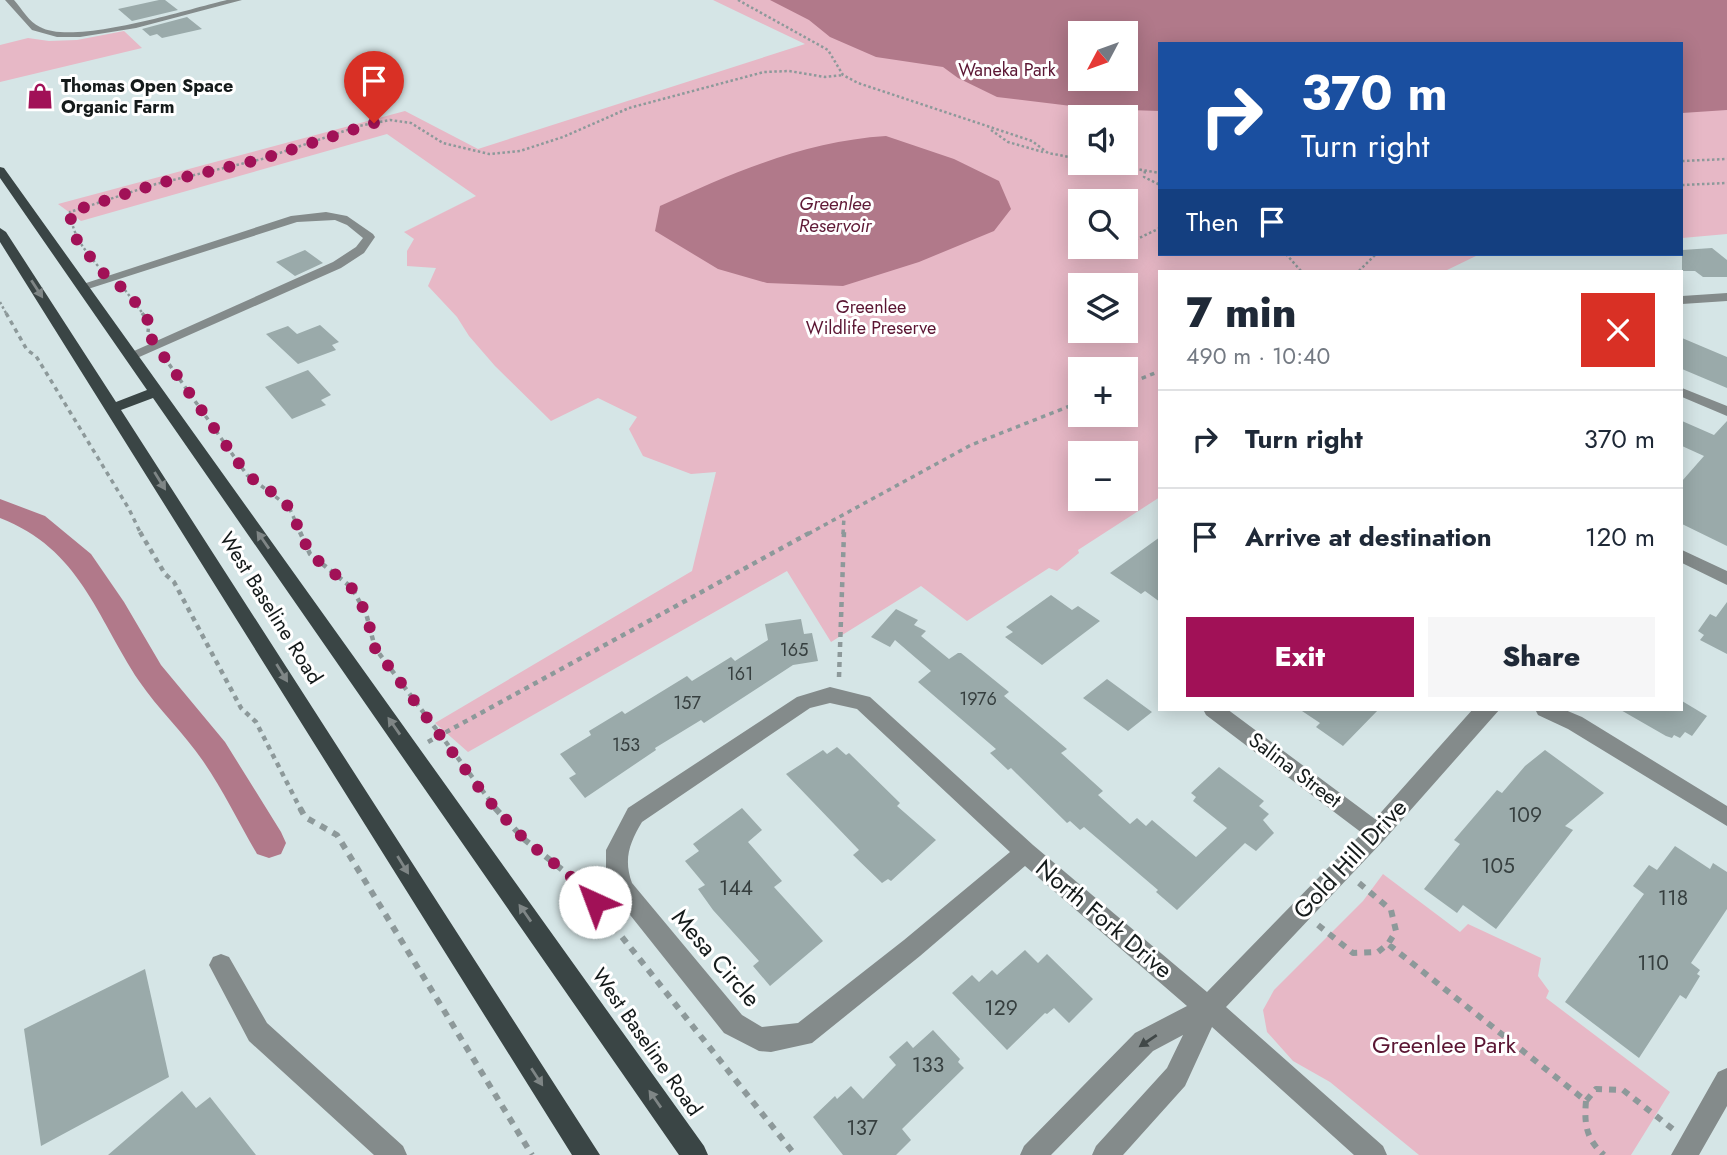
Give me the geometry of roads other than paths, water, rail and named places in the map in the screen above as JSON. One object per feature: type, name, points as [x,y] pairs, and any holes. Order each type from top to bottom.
[{"type":"main road","name":"West Baseline Road","points":[[0,170],[695,1155]]},
{"type":"main road","name":"West Baseline Road","points":[[0,232],[587,1155]]},
{"type":"main road","points":[[114,408],[158,391]]},
{"type":"street","points":[[9,0],[37,30],[68,35],[95,33],[209,3],[238,0]]},
{"type":"street","points":[[83,286],[295,219],[331,213],[354,222],[369,237],[360,250],[337,265],[132,355]]},
{"type":"street","points":[[1683,300],[1727,297]]},
{"type":"street","points":[[1683,392],[1727,411]]},
{"type":"street","points":[[1683,557],[1727,579]]},
{"type":"street","name":"North Fork Drive","points":[[834,695],[863,702],[1025,852],[1208,1008],[1374,1155]]},
{"type":"street","name":"Mesa Circle","points":[[834,695],[803,702],[635,815],[617,844],[617,875],[624,889],[733,1024],[759,1039],[771,1040],[803,1034],[912,948],[1025,852]]},
{"type":"street","name":"Salina Street","points":[[1216,711],[1377,832]]},
{"type":"street","name":"Gold Hill Drive","points":[[1033,1155],[1144,1042],[1208,1008],[1377,832],[1483,711]]},
{"type":"street","points":[[1549,711],[1574,723],[1727,817]]},
{"type":"street","points":[[221,965],[258,1032],[394,1155]]},
{"type":"street","name":"Gold Hill Drive","points":[[1105,1155],[1154,1104],[1175,1077],[1208,1008]]},
{"type":"street","points":[[1687,1149],[1727,1081]]},
{"type":"water","name":"Waneka Park","points":[[770,0],[1727,0],[1727,110],[1683,113],[1683,42],[1158,42],[1158,111],[1138,110],[1138,105],[1068,106],[997,97],[958,78],[943,67],[876,57],[830,37],[809,20]]},
{"type":"water","name":"Greenlee Reservoir","points":[[886,136],[954,159],[999,181],[1011,209],[994,231],[919,262],[843,286],[767,283],[718,269],[655,231],[660,206],[714,182],[770,160],[827,144]]},
{"type":"waterway","points":[[0,508],[36,522],[81,561],[114,610],[150,673],[214,751],[269,843]]},
{"type":"place","name":"Thomas Open Space Organic Farm","points":[[40,96]]},
{"type":"park label","name":"Greenlee Wildlife Preserve","points":[[871,317]]},
{"type":"park label","name":"Greenlee Park","points":[[1444,1045]]}]
